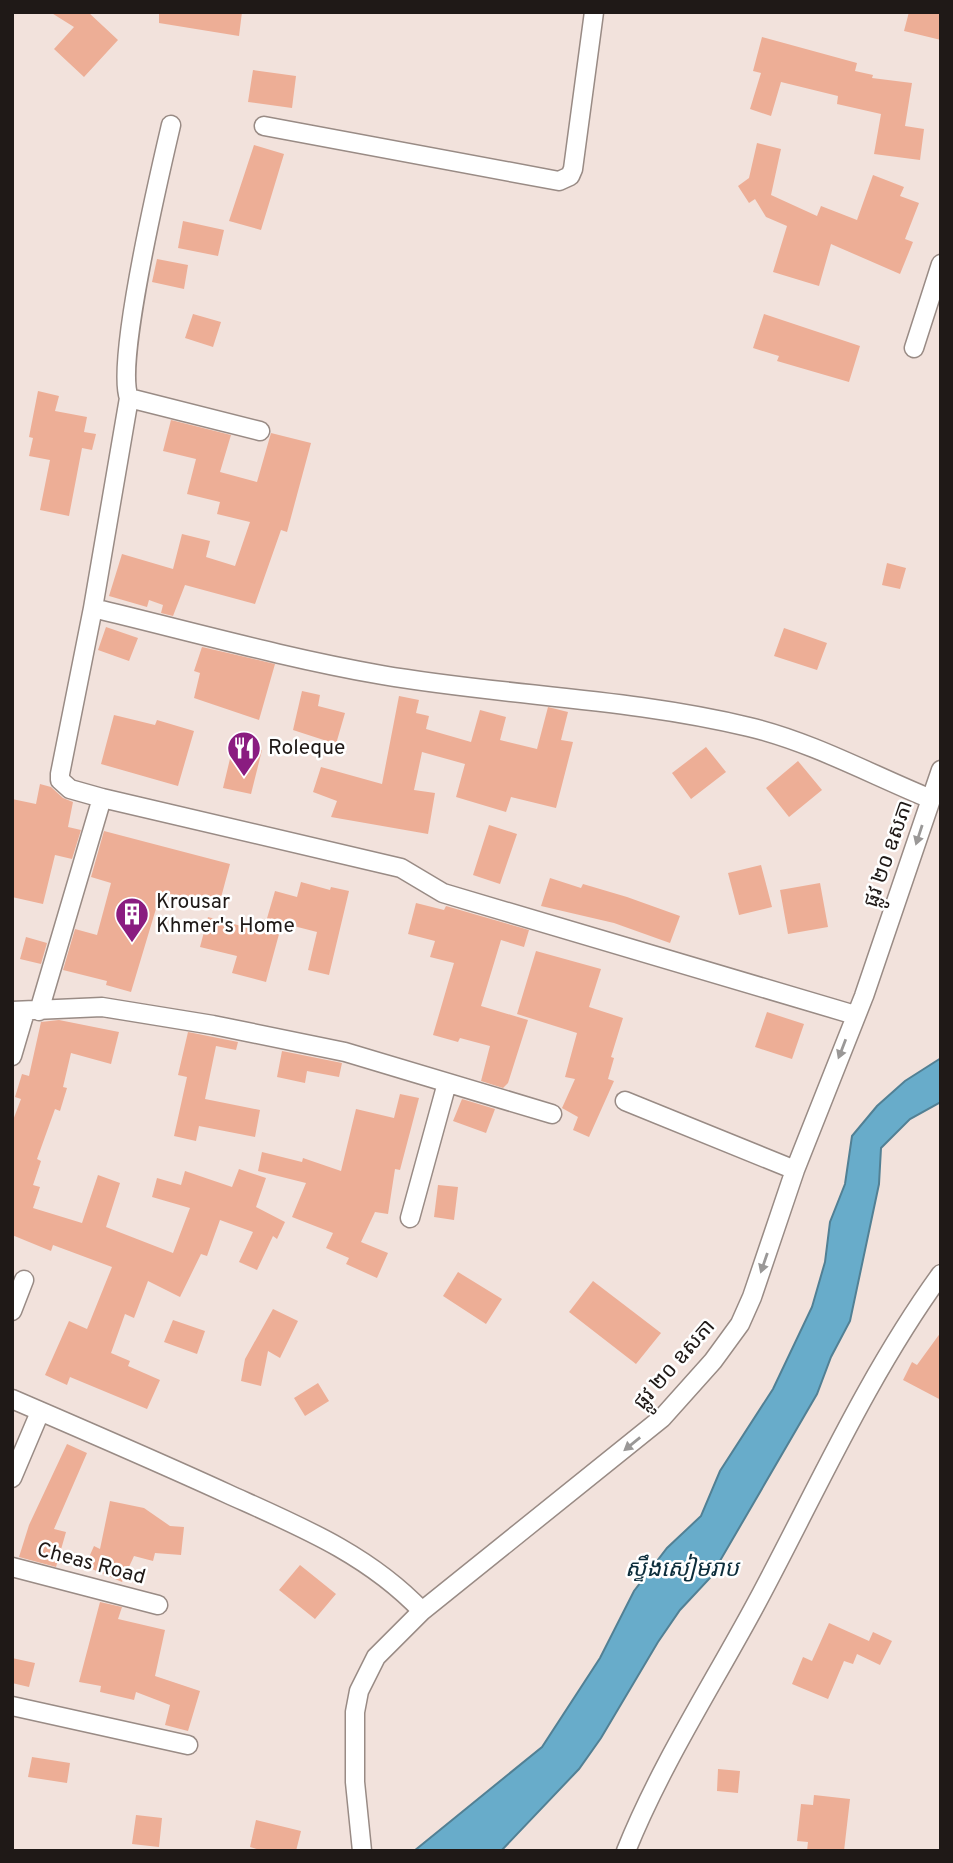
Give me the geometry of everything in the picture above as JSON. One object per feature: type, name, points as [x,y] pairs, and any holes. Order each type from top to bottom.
[{"type":"street","points":[[264,126],[559,181],[570,176],[573,169],[594,12]]},
{"type":"street","points":[[170,125],[135,306],[124,382],[129,398],[60,780],[71,789],[102,798],[401,867],[443,893],[855,1015]]},
{"type":"street","points":[[914,348],[941,264]]},
{"type":"street","points":[[129,398],[260,431]]},
{"type":"street","points":[[93,608],[314,662],[384,675],[620,705],[750,727],[801,744],[931,799]]},
{"type":"street","name":"ផ្លូវ ២០ ឧសភា","points":[[362,1851],[354,1745],[359,1691],[376,1657],[422,1611],[639,1438],[681,1400],[740,1324],[752,1297],[795,1170],[855,1015],[941,770]]},
{"type":"street","points":[[12,1056],[25,1011],[102,798]]},
{"type":"street","points":[[25,1011],[102,1007],[345,1052],[552,1114]]},
{"type":"street","points":[[410,1218],[447,1083]]},
{"type":"street","points":[[625,1101],[795,1170]]},
{"type":"street","points":[[626,1851],[656,1786],[763,1591],[852,1418],[892,1349],[941,1275]]},
{"type":"street","points":[[12,1311],[24,1280]]},
{"type":"street","points":[[12,1399],[259,1508],[364,1560],[395,1582],[422,1611]]},
{"type":"street","points":[[12,1478],[40,1412]]},
{"type":"street","name":"Cheas Road","points":[[12,1567],[158,1605]]},
{"type":"street","points":[[12,1706],[188,1745]]},
{"type":"water","name":"ស្ទឹងសៀមរាប","points":[[941,1058],[941,1102],[910,1119],[881,1148],[879,1184],[850,1321],[831,1357],[817,1394],[710,1578],[680,1610],[658,1642],[601,1738],[579,1769],[501,1851],[414,1851],[542,1747],[600,1658],[634,1591],[667,1548],[701,1516],[720,1471],[773,1389],[812,1307],[825,1262],[830,1222],[845,1184],[852,1136],[877,1106],[905,1081]]},
{"type":"building","points":[[50,12],[88,12],[118,40],[84,77],[54,49],[74,27]]},
{"type":"building","points":[[159,12],[242,12],[239,36],[159,23]]},
{"type":"building","points":[[909,12],[941,12],[941,40],[904,31]]},
{"type":"building","points":[[762,37],[857,63],[855,71],[873,75],[872,78],[912,83],[905,126],[924,129],[920,160],[874,154],[881,114],[837,104],[838,96],[781,82],[771,116],[750,109],[761,73],[753,71]]},
{"type":"building","points":[[253,70],[296,76],[292,108],[248,102]]},
{"type":"building","points":[[757,143],[781,149],[771,195],[817,216],[821,206],[857,220],[873,175],[904,187],[900,196],[919,203],[905,239],[913,242],[900,274],[831,244],[819,286],[773,272],[787,226],[766,217],[755,199],[749,203],[738,186],[749,178]]},
{"type":"building","points":[[254,145],[284,154],[261,230],[229,221]]},
{"type":"building","points":[[183,221],[224,230],[218,256],[178,248]]},
{"type":"building","points":[[157,259],[188,265],[184,289],[152,282]]},
{"type":"building","points":[[193,314],[221,322],[213,347],[185,338]]},
{"type":"building","points":[[764,314],[860,346],[849,382],[777,361],[779,356],[753,348]]},
{"type":"building","points":[[38,391],[59,396],[55,411],[87,417],[84,432],[96,434],[92,450],[82,448],[69,516],[40,510],[50,460],[29,456],[33,438],[29,437]]},
{"type":"building","points":[[171,420],[231,435],[220,472],[257,482],[271,433],[311,443],[287,532],[281,530],[255,604],[185,585],[173,616],[161,613],[163,605],[149,600],[147,607],[109,596],[122,554],[173,569],[182,534],[210,541],[206,557],[235,566],[250,522],[217,514],[220,502],[187,494],[196,459],[163,451]]},
{"type":"building","points":[[887,563],[906,568],[900,589],[882,585]]},
{"type":"building","points":[[106,627],[138,638],[129,661],[98,650]]},
{"type":"building","points":[[784,628],[827,643],[817,670],[774,656]]},
{"type":"building","points":[[202,647],[275,664],[259,720],[194,698],[200,673],[194,671]]},
{"type":"building","points":[[302,691],[320,695],[318,706],[345,713],[336,744],[293,730]]},
{"type":"building","points":[[399,696],[419,700],[416,713],[429,716],[426,729],[471,742],[480,710],[506,717],[500,740],[537,749],[548,707],[568,712],[561,740],[573,742],[556,808],[511,797],[506,812],[456,797],[465,764],[422,752],[414,790],[435,793],[428,834],[331,817],[337,801],[313,792],[321,767],[382,784]]},
{"type":"building","points":[[114,715],[155,725],[157,720],[194,731],[178,786],[101,764]]},
{"type":"building","points":[[234,742],[262,750],[251,794],[223,788]]},
{"type":"building","points":[[706,747],[726,772],[691,799],[672,773]]},
{"type":"building","points":[[798,761],[822,790],[789,817],[766,788]]},
{"type":"building","points":[[40,784],[51,787],[63,798],[73,802],[68,827],[81,830],[72,859],[55,855],[43,904],[12,897],[12,799],[36,804]]},
{"type":"building","points":[[489,825],[517,834],[500,884],[473,875]]},
{"type":"building","points":[[104,831],[230,864],[219,905],[161,892],[131,992],[106,985],[107,981],[63,970],[75,929],[97,935],[111,883],[91,877]]},
{"type":"building","points":[[761,865],[772,907],[739,915],[728,873]]},
{"type":"building","points":[[550,878],[581,888],[583,884],[680,916],[670,943],[614,923],[541,906]]},
{"type":"building","points":[[301,882],[330,890],[331,887],[349,891],[329,975],[308,970],[317,932],[282,923],[266,982],[232,973],[237,956],[200,947],[208,917],[263,932],[275,891],[297,897]]},
{"type":"building","points":[[820,883],[828,927],[788,934],[780,890]]},
{"type":"building","points":[[416,903],[444,910],[446,906],[529,930],[524,947],[501,940],[481,1006],[528,1020],[508,1083],[503,1088],[481,1081],[490,1046],[460,1038],[458,1042],[433,1035],[454,963],[430,957],[435,941],[408,934]]},
{"type":"building","points":[[26,937],[47,943],[41,964],[20,959]]},
{"type":"building","points":[[536,951],[601,969],[589,1007],[623,1018],[611,1057],[614,1058],[608,1079],[614,1081],[589,1137],[573,1130],[578,1117],[562,1108],[575,1079],[565,1077],[577,1033],[517,1014]]},
{"type":"building","points":[[767,1012],[804,1024],[792,1059],[755,1047]]},
{"type":"building","points":[[59,1020],[119,1032],[111,1064],[71,1053],[63,1087],[67,1088],[60,1111],[55,1109],[37,1159],[41,1161],[33,1185],[40,1187],[33,1208],[82,1223],[98,1175],[120,1183],[106,1227],[173,1253],[190,1208],[152,1197],[157,1178],[181,1185],[185,1171],[232,1187],[239,1169],[266,1178],[256,1207],[285,1222],[277,1239],[273,1236],[257,1270],[239,1262],[253,1232],[220,1220],[207,1256],[201,1254],[180,1297],[148,1281],[134,1318],[125,1314],[111,1353],[130,1361],[128,1366],[160,1380],[147,1409],[70,1377],[67,1385],[45,1375],[69,1321],[87,1329],[112,1267],[53,1245],[51,1251],[12,1235],[12,1123],[21,1099],[15,1097],[22,1074],[29,1076],[41,1022]]},
{"type":"building","points":[[188,1032],[238,1042],[236,1050],[216,1046],[205,1099],[260,1110],[255,1137],[199,1126],[196,1141],[174,1136],[187,1077],[178,1075]]},
{"type":"building","points":[[282,1051],[342,1063],[339,1077],[307,1071],[305,1083],[277,1077]]},
{"type":"building","points":[[400,1094],[419,1098],[400,1170],[395,1169],[388,1214],[375,1212],[361,1242],[388,1253],[377,1278],[346,1264],[349,1258],[326,1248],[333,1233],[292,1217],[306,1183],[258,1171],[262,1152],[302,1162],[303,1158],[341,1171],[356,1109],[394,1118]]},
{"type":"building","points":[[462,1099],[495,1109],[486,1133],[453,1121]]},
{"type":"building","points":[[438,1185],[458,1187],[454,1220],[434,1217]]},
{"type":"building","points":[[458,1272],[502,1299],[486,1324],[443,1296]]},
{"type":"building","points":[[593,1281],[661,1333],[636,1364],[569,1312]]},
{"type":"building","points":[[273,1309],[298,1321],[280,1358],[268,1351],[261,1386],[241,1381],[245,1359]]},
{"type":"building","points":[[173,1320],[205,1331],[197,1354],[164,1342]]},
{"type":"building","points":[[941,1332],[941,1400],[903,1380],[912,1362],[917,1365]]},
{"type":"building","points":[[318,1383],[329,1401],[305,1416],[294,1398]]},
{"type":"building","points":[[67,1444],[87,1453],[54,1529],[66,1532],[56,1567],[19,1557],[29,1525]]},
{"type":"building","points":[[110,1501],[144,1508],[170,1526],[184,1527],[181,1555],[155,1553],[153,1561],[134,1556],[122,1582],[85,1566],[94,1546],[100,1549]]},
{"type":"building","points":[[300,1565],[336,1594],[315,1619],[279,1590]]},
{"type":"building","points":[[100,1602],[122,1607],[118,1619],[165,1630],[155,1676],[200,1691],[188,1731],[165,1725],[170,1705],[136,1692],[134,1700],[100,1692],[101,1686],[79,1682]]},
{"type":"building","points":[[829,1623],[869,1641],[873,1632],[892,1641],[880,1665],[857,1654],[853,1664],[844,1661],[828,1699],[792,1684],[803,1657],[812,1661]]},
{"type":"building","points":[[12,1658],[35,1663],[29,1687],[12,1683]]},
{"type":"building","points":[[32,1757],[70,1763],[67,1783],[28,1777]]},
{"type":"building","points":[[718,1769],[740,1771],[738,1793],[717,1791]]},
{"type":"building","points":[[814,1795],[850,1799],[844,1851],[807,1851],[808,1842],[797,1841],[801,1804],[813,1805]]},
{"type":"building","points":[[136,1815],[162,1818],[159,1847],[132,1844]]},
{"type":"building","points":[[256,1820],[301,1831],[296,1851],[264,1851],[250,1847]]},
{"type":"place","name":"Roleque","points":[[244,778]]},
{"type":"place","name":"Krousar Khmer's Home","points":[[132,944]]}]
